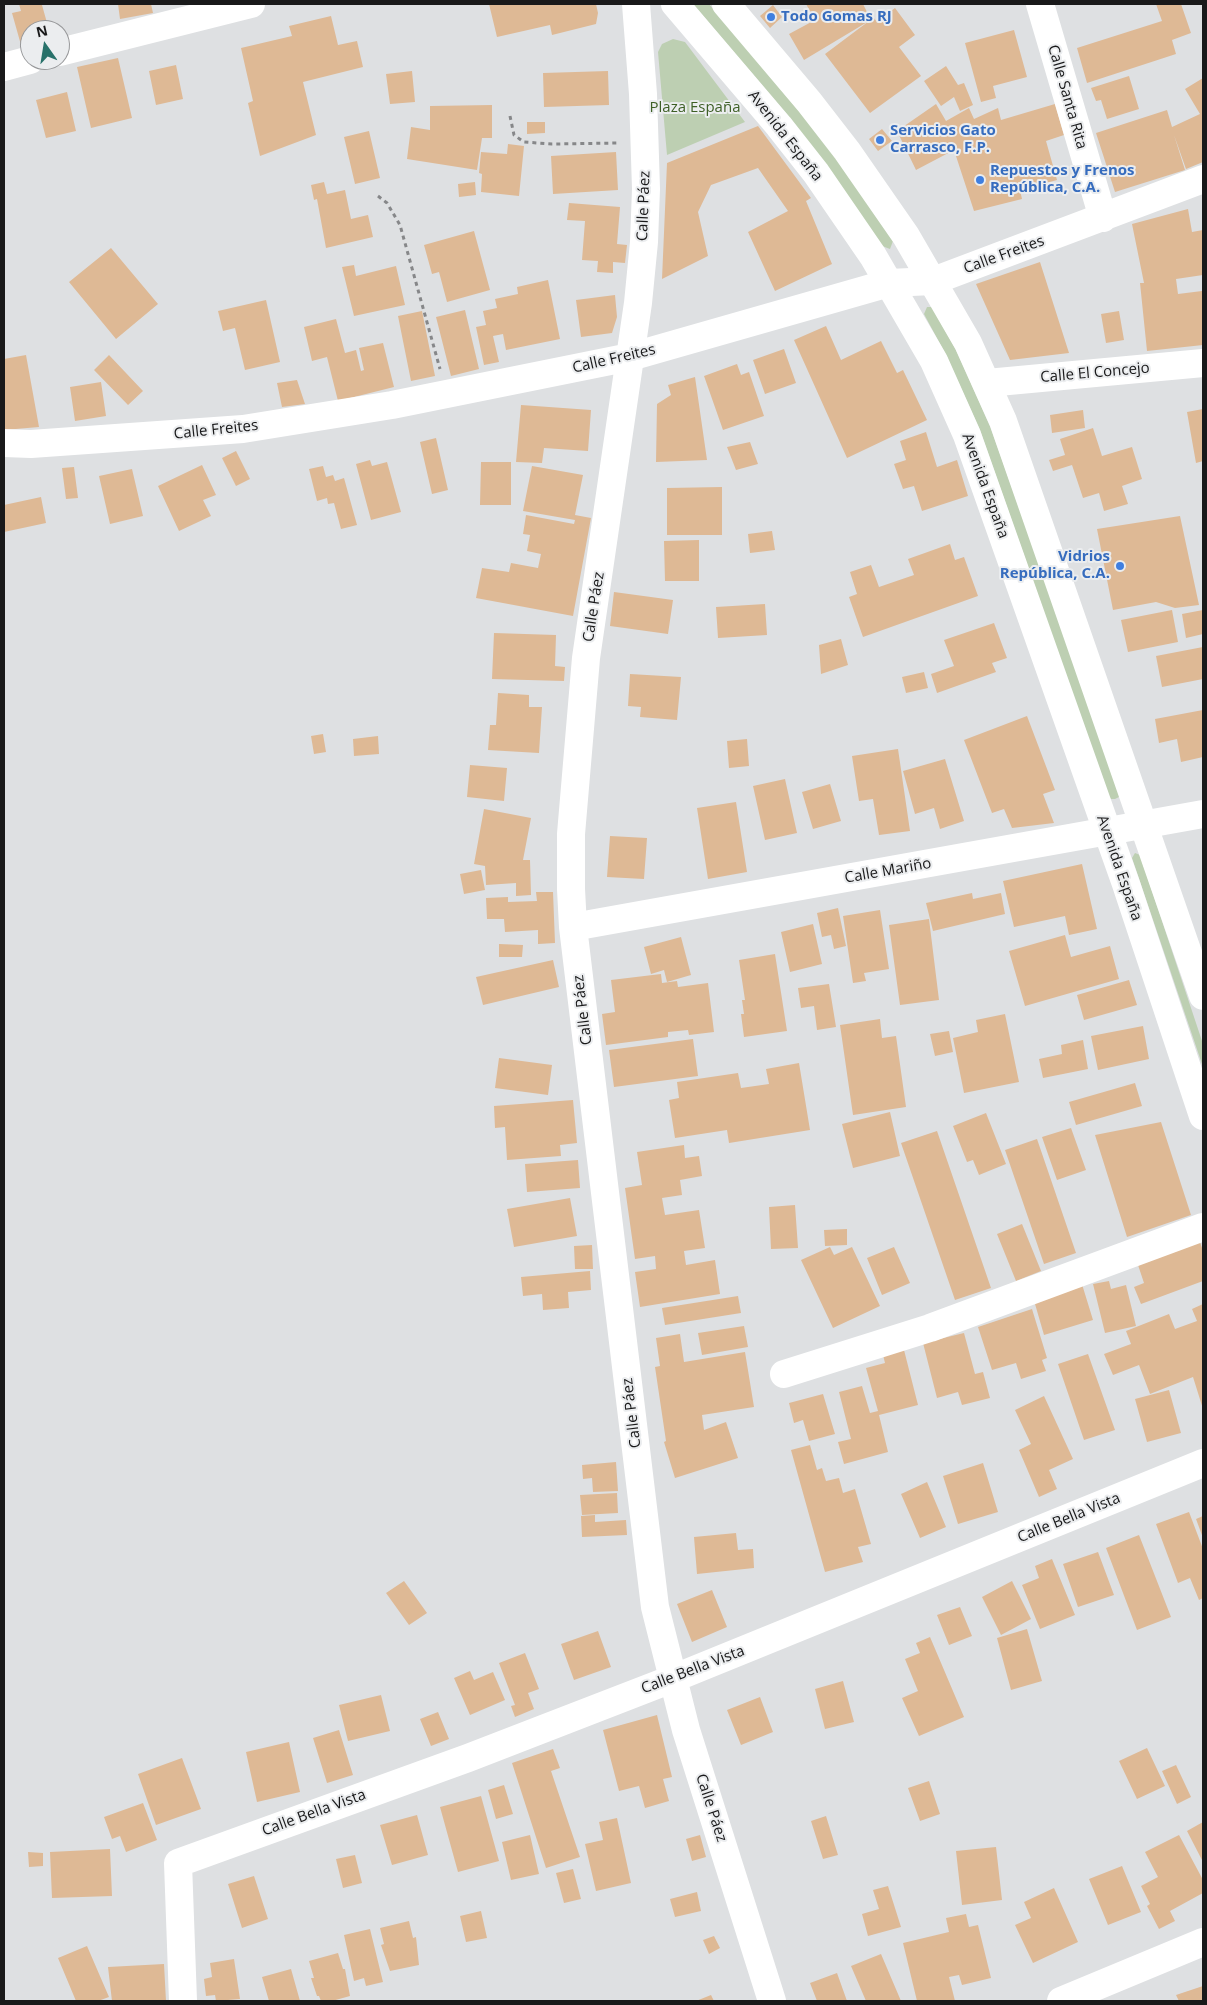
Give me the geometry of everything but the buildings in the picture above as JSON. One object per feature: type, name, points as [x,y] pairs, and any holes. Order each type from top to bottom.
[{"type":"street","points":[[70,50],[252,4]]},
{"type":"street","name":"Calle Páez","points":[[636,4],[645,142],[644,242],[630,357],[586,658],[572,834],[571,889],[655,1607],[686,1730],[772,2001]]},
{"type":"street","name":"Avenida España","points":[[675,4],[779,126],[816,173],[889,283],[934,361],[967,435],[1107,832],[1203,1116]]},
{"type":"street","points":[[726,4],[809,102],[846,151],[906,236],[968,343],[1006,430],[1203,996]]},
{"type":"street","name":"Calle Santa Rita","points":[[1040,4],[1103,218]]},
{"type":"street","points":[[4,67],[20,63]]},
{"type":"street","name":"Calle Freites","points":[[4,443],[31,444],[243,429],[447,394],[630,357],[889,283],[932,281],[1203,179]]},
{"type":"street","name":"Calle El Concejo","points":[[987,383],[1203,363]]},
{"type":"street","name":"Calle Mariño","points":[[574,927],[1203,814]]},
{"type":"street","points":[[784,1374],[921,1331],[1203,1227]]},
{"type":"street","name":"Calle Bella Vista","points":[[183,2001],[178,1863],[468,1758],[672,1679],[1203,1463]]},
{"type":"street","points":[[1061,2001],[1203,1942]]},
{"type":"path","points":[[510,116],[516,138],[533,144],[645,142]]},
{"type":"path","points":[[378,196],[387,203],[400,225],[447,394]]},
{"type":"green space","points":[[693,4],[709,4],[799,111],[836,158],[893,241],[890,249],[882,246],[790,118]]},
{"type":"green space","name":"Plaza España","points":[[673,39],[685,42],[745,122],[667,155],[658,52],[662,44]]},
{"type":"green space","points":[[927,307],[932,307],[956,350],[990,426],[1120,792],[1119,797],[1115,799],[1111,799],[1108,795],[980,430],[946,355],[924,314]]},
{"type":"green space","points":[[1135,853],[1140,855],[1203,1044],[1203,1067],[1132,858]]},
{"type":"place","name":"Todo Gomas RJ","points":[[771,17]]},
{"type":"place","name":"Servicios Gato Carrasco, F.P.","points":[[880,140]]},
{"type":"place","name":"Repuestos y Frenos República, C.A.","points":[[980,180]]},
{"type":"place","name":"Vidrios República, C.A.","points":[[1120,566]]}]
